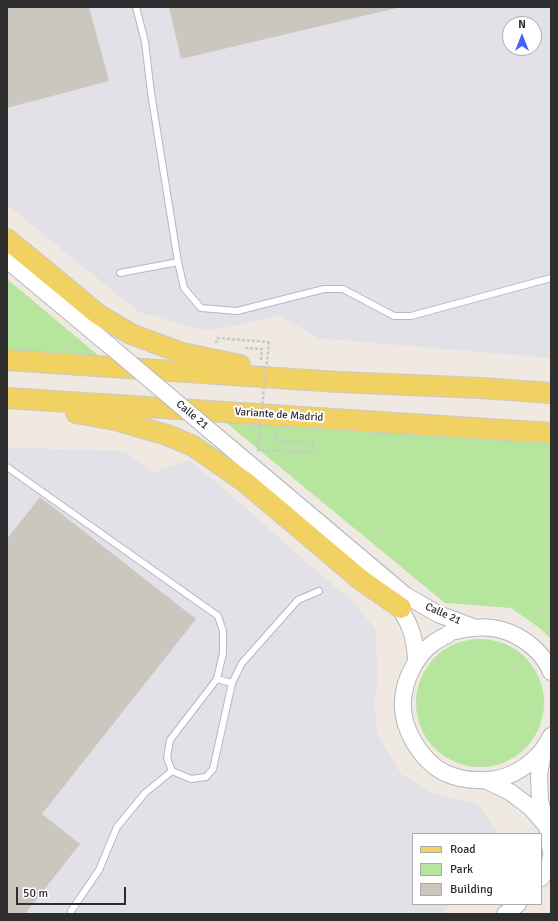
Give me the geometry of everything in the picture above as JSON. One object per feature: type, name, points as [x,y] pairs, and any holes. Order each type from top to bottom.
[{"type":"main road","points":[[7,239],[99,315],[131,334],[182,353],[237,365],[338,382]]},
{"type":"main road","points":[[7,360],[338,382],[481,388],[551,393]]},
{"type":"main road","name":"Variante de Madrid","points":[[7,398],[551,433]]},
{"type":"main road","points":[[7,403],[115,420],[167,435],[193,446],[245,482],[361,580],[401,608]]},
{"type":"street","name":"Calle 21","points":[[7,260],[405,595],[438,614],[473,627]]},
{"type":"street","name":"Calle 21","points":[[376,570],[401,608],[413,631],[416,646],[416,661]]},
{"type":"street","points":[[550,668],[538,652],[524,640],[503,630],[473,627],[451,632],[432,644],[416,661],[407,680],[403,701],[405,723],[414,743],[427,760],[445,773],[466,780],[487,781],[508,776],[527,766],[543,751],[551,736]]},
{"type":"street","points":[[543,751],[539,776],[540,801],[547,826],[551,851]]},
{"type":"street","points":[[487,781],[510,792],[530,807],[547,826]]},
{"type":"street","points":[[542,877],[549,868],[551,856]]},
{"type":"street","points":[[505,914],[517,905]]},
{"type":"lane","points":[[136,7],[145,42],[150,93],[178,262],[184,288],[201,308],[237,311],[324,289],[343,289],[394,316],[411,316],[551,278]]},
{"type":"lane","points":[[120,273],[178,262]]},
{"type":"lane","points":[[7,467],[218,616],[223,631],[223,653],[217,679],[170,740],[167,758],[172,771],[190,779],[206,777],[213,769],[232,683],[242,663],[298,600],[319,591]]},
{"type":"lane","points":[[217,679],[232,683]]},
{"type":"lane","points":[[71,914],[71,911],[99,870],[117,827],[145,793],[172,771]]},
{"type":"path","points":[[216,345],[217,338],[268,342],[258,450],[313,452],[313,443],[275,441],[276,415]]},
{"type":"path","points":[[239,347],[262,349],[261,369]]},
{"type":"shaded area","points":[[7,7],[551,7],[551,358],[317,338],[279,315],[230,327],[202,330],[139,312],[7,205]]},
{"type":"shaded area","points":[[7,447],[125,451],[153,473],[189,460],[354,602],[375,629],[378,679],[374,705],[378,735],[401,774],[434,794],[478,804],[498,833],[412,833],[412,905],[452,905],[441,914],[7,914]]},
{"type":"green space","points":[[7,279],[99,356],[7,350]]},
{"type":"green space","points":[[224,421],[551,444],[551,639],[541,629],[511,608],[445,603]]},
{"type":"green space","points":[[486,639],[499,641],[516,649],[526,657],[534,667],[542,684],[544,703],[542,722],[534,739],[526,749],[516,757],[499,765],[474,767],[461,765],[444,757],[434,749],[426,739],[418,722],[416,697],[418,684],[426,667],[434,657],[444,649],[461,641]]},
{"type":"building","points":[[7,7],[89,7],[109,81],[7,108]]},
{"type":"building","points":[[169,7],[397,7],[397,8],[181,59]]},
{"type":"building","points":[[40,497],[196,619],[42,814],[80,844],[25,914],[7,914],[7,539]]}]
